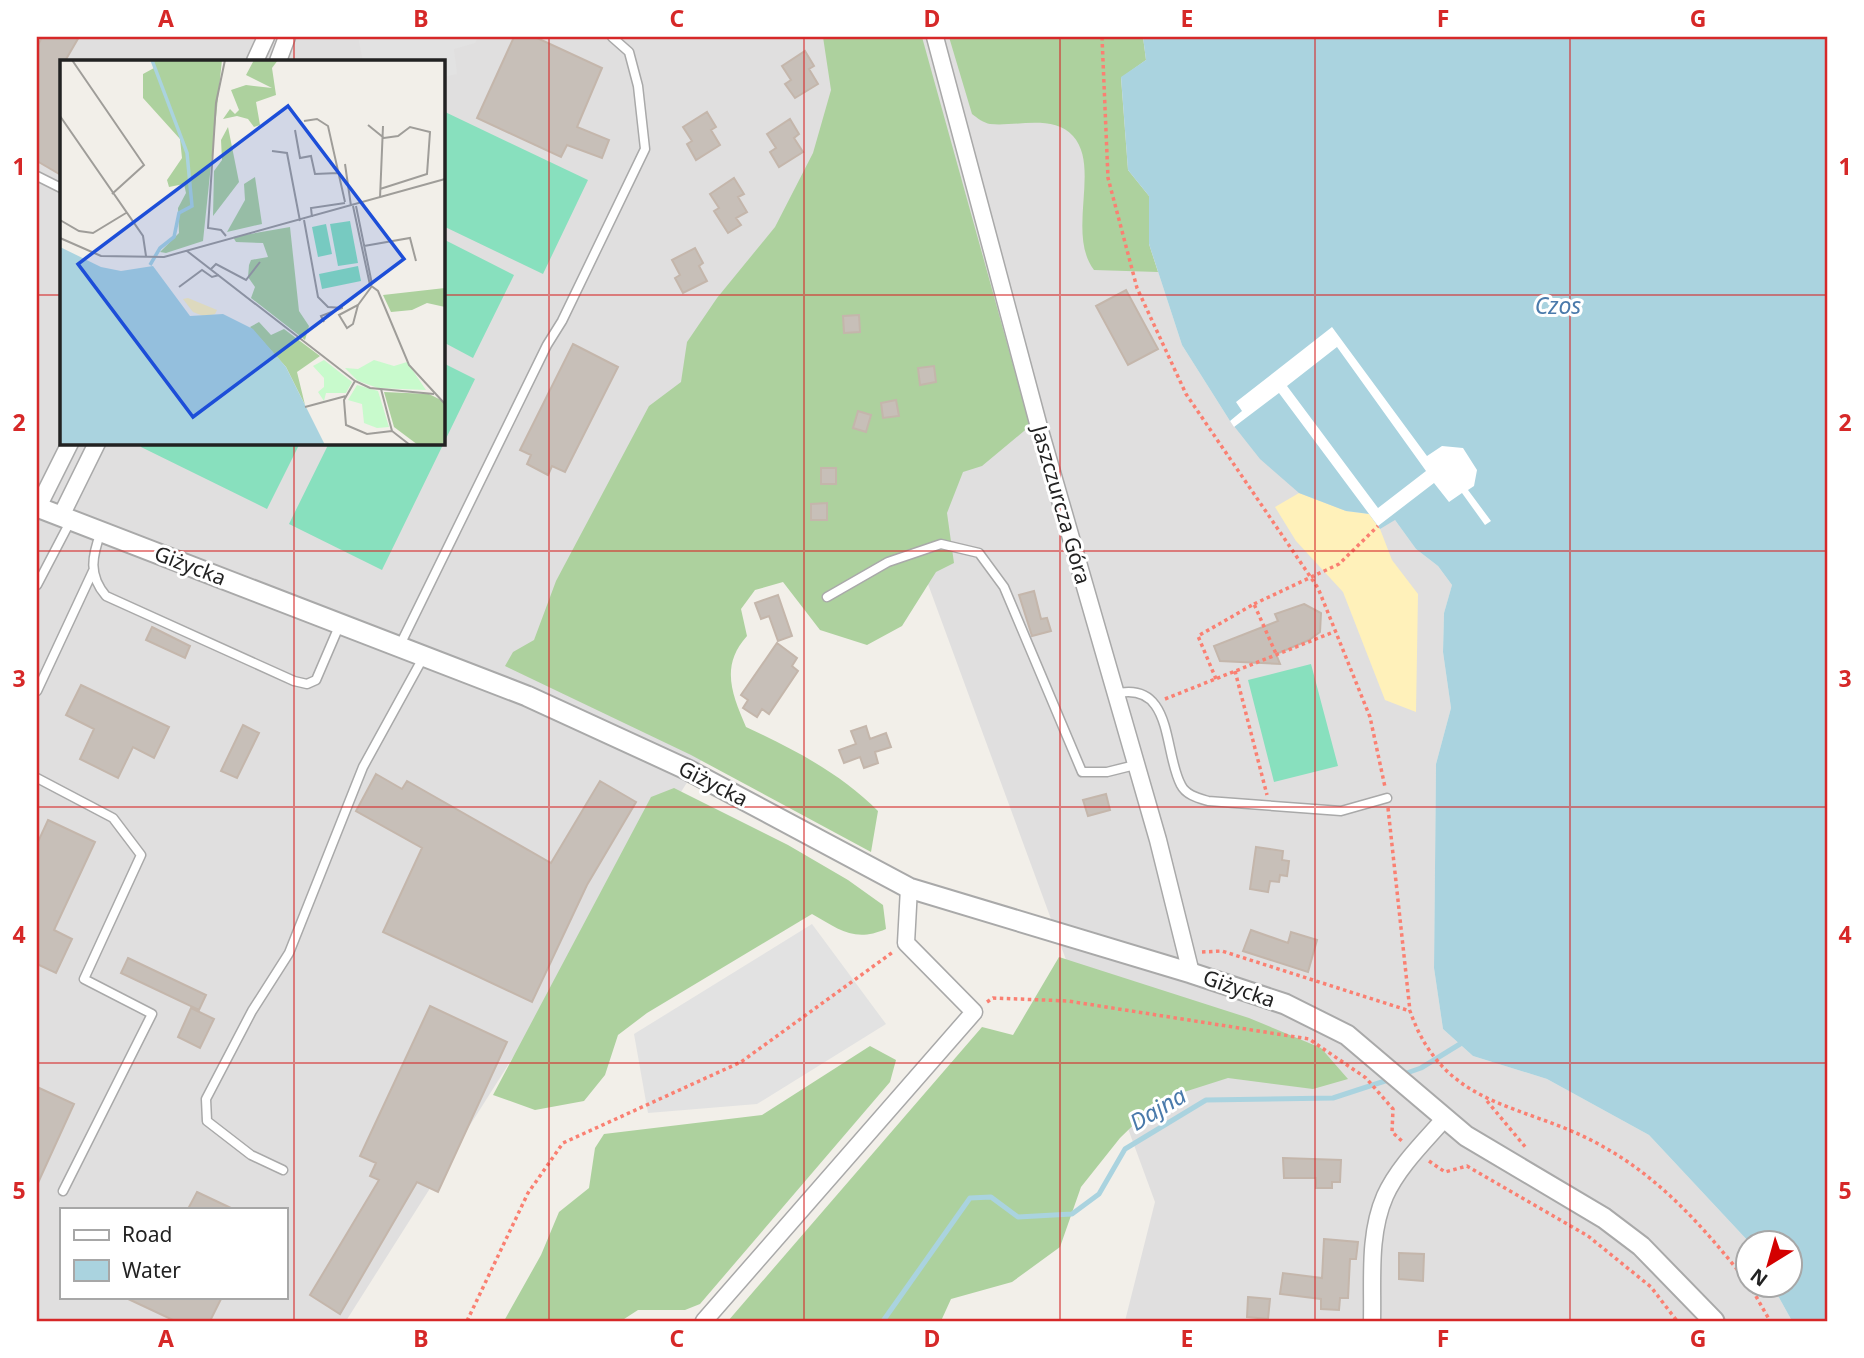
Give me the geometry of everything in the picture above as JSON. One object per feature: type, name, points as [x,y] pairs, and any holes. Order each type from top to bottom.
[{"type":"street","points":[[255,60],[266,37]]},
{"type":"street","points":[[278,60],[287,37]]},
{"type":"street","name":"Jaszczurcza Góra","points":[[935,37],[1035,415],[1158,840],[1191,973]]},
{"type":"street","points":[[37,507],[69,444]]},
{"type":"street","points":[[66,518],[97,444]]},
{"type":"street","name":"Giżycka","points":[[37,507],[527,696],[688,770],[909,888],[1285,1004],[1347,1035],[1445,1118]]},
{"type":"street","points":[[704,1321],[974,1012],[906,943],[909,888]]},
{"type":"street","points":[[1372,1321],[1373,1241],[1385,1197],[1416,1152],[1445,1118],[1466,1136],[1604,1218],[1641,1246],[1714,1321]]},
{"type":"lane","points":[[399,647],[509,420],[632,181],[645,149],[638,86],[629,52],[612,37]]},
{"type":"lane","points":[[37,176],[60,188]]},
{"type":"lane","points":[[37,585],[66,518]]},
{"type":"lane","points":[[102,532],[94,551],[93,571],[97,586],[106,596],[306,684],[316,680],[340,624]]},
{"type":"lane","points":[[827,597],[888,562],[941,544],[979,553],[1004,587],[1082,772],[1107,772],[1135,765]]},
{"type":"lane","points":[[37,691],[93,571]]},
{"type":"lane","points":[[283,1170],[251,1155],[207,1121],[206,1099],[252,1011],[289,953],[363,767],[424,656]]},
{"type":"lane","points":[[1114,694],[1127,692],[1149,698],[1161,713],[1181,786],[1191,796],[1208,801],[1341,811],[1387,797]]},
{"type":"lane","points":[[37,778],[113,818],[141,855],[84,979],[152,1014],[63,1191]]},
{"type":"path","points":[[1102,37],[1108,178],[1136,288],[1186,394],[1311,578]]},
{"type":"path","points":[[1216,679],[1198,636],[1254,604],[1339,564],[1378,526]]},
{"type":"path","points":[[1254,604],[1277,656]]},
{"type":"path","points":[[1154,704],[1336,631]]},
{"type":"path","points":[[1235,671],[1270,806]]},
{"type":"path","points":[[467,1321],[528,1193],[563,1143],[741,1062],[906,943]]},
{"type":"path","points":[[1200,952],[1222,951],[1410,1011],[1417,1031],[1451,1078],[1485,1098],[1602,1145],[1670,1193],[1734,1266]]},
{"type":"path","points":[[974,1012],[993,998],[1068,1002],[1309,1039],[1366,1078],[1393,1109],[1392,1132],[1416,1152],[1444,1172],[1467,1166],[1588,1236],[1651,1287],[1677,1321]]},
{"type":"path","points":[[1485,1098],[1537,1161],[1532,1175]]},
{"type":"path","points":[[1757,1298],[1770,1321]]},
{"type":"shaded area","points":[[37,37],[1143,37],[1146,60],[1121,77],[1128,170],[1149,196],[1149,244],[1182,345],[1230,421],[1346,511],[1395,520],[1416,549],[1438,566],[1452,585],[1444,613],[1443,652],[1451,708],[1436,764],[1434,968],[1443,1029],[1473,1056],[1547,1079],[1649,1135],[1736,1228],[1734,1298],[1779,1298],[1792,1321],[1125,1321],[1155,1202],[799,233],[712,743],[346,1321],[37,1321]]},
{"type":"shaded area","points":[[358,37],[478,37],[475,43],[454,49],[457,74],[444,77],[444,60],[363,60]]},
{"type":"shaded area","points":[[812,924],[886,1024],[757,1104],[648,1113],[634,1034]]},
{"type":"green space","points":[[823,37],[922,37],[1030,426],[982,466],[963,472],[947,513],[954,563],[936,572],[902,626],[867,645],[820,630],[783,582],[755,590],[741,609],[747,636],[733,658],[731,680],[736,703],[746,727],[816,763],[848,785],[878,811],[871,852],[691,755],[505,666],[513,652],[534,640],[556,581],[649,406],[681,382],[687,342],[717,298],[775,227],[813,153],[831,90]]},
{"type":"green space","points":[[949,37],[1143,37],[1146,60],[1121,78],[1128,170],[1149,196],[1149,244],[1158,272],[1094,270],[1086,255],[1083,238],[1084,165],[1081,149],[1073,136],[1055,125],[990,124],[972,114]]},
{"type":"green space","points":[[444,111],[588,180],[543,274],[444,226]]},
{"type":"green space","points":[[444,240],[514,275],[473,358],[444,343]]},
{"type":"green space","points":[[444,364],[475,379],[444,443]]},
{"type":"green space","points":[[142,444],[300,444],[267,509],[141,447]]},
{"type":"green space","points":[[329,444],[443,444],[382,570],[289,524]]},
{"type":"green space","points":[[1311,664],[1338,766],[1274,782],[1248,680]]},
{"type":"green space","points":[[674,788],[788,845],[848,880],[883,905],[886,929],[865,935],[856,934],[839,929],[812,914],[647,1013],[618,1035],[605,1075],[584,1101],[535,1110],[493,1095],[651,797]]},
{"type":"green space","points":[[1059,957],[1249,1018],[1321,1048],[1348,1079],[1313,1089],[1228,1078],[1159,1100],[1120,1138],[1081,1187],[1060,1247],[1012,1282],[951,1299],[941,1321],[728,1321],[982,1027],[1013,1035]]},
{"type":"green space","points":[[870,1046],[896,1060],[890,1082],[700,1304],[685,1310],[638,1310],[621,1321],[504,1321],[541,1255],[559,1212],[589,1188],[595,1148],[604,1134],[762,1115]]},
{"type":"sand","points":[[1299,493],[1346,511],[1369,514],[1380,529],[1392,560],[1418,594],[1416,712],[1385,700],[1343,592],[1296,541],[1275,507]]},
{"type":"water","name":"Czos","points":[[1143,37],[1827,37],[1827,1321],[1792,1321],[1779,1298],[1804,1298],[1804,1228],[1736,1228],[1649,1135],[1547,1079],[1473,1056],[1443,1029],[1434,968],[1436,764],[1451,708],[1443,652],[1444,613],[1452,585],[1438,566],[1416,549],[1395,520],[1380,529],[1369,514],[1346,511],[1299,493],[1260,459],[1230,421],[1182,345],[1149,244],[1149,196],[1128,170],[1121,77],[1146,60]]},
{"type":"pier","points":[[1332,327],[1427,456],[1442,446],[1463,448],[1477,470],[1474,486],[1468,490],[1491,521],[1485,525],[1462,493],[1449,502],[1434,483],[1378,526],[1279,393],[1234,427],[1230,421],[1242,411],[1236,402]],"holes":[[[1337,347],[1426,471],[1378,508],[1287,386]]]},
{"type":"building","points":[[42,37],[79,37],[66,60],[60,60],[60,174],[37,161],[37,47]]},
{"type":"building","points":[[514,37],[535,37],[602,68],[577,127],[609,140],[602,158],[567,145],[561,157],[477,118]]},
{"type":"building","points":[[805,51],[814,66],[809,69],[818,84],[795,98],[785,84],[791,80],[782,66]]},
{"type":"building","points":[[707,112],[716,127],[711,130],[720,145],[696,160],[687,144],[692,141],[683,127]]},
{"type":"building","points":[[790,119],[799,134],[794,138],[803,152],[779,167],[770,152],[776,148],[767,134]]},
{"type":"building","points":[[734,178],[744,194],[738,197],[747,212],[736,218],[741,225],[728,233],[714,211],[719,208],[710,194]]},
{"type":"building","points":[[695,248],[703,263],[699,266],[707,281],[683,293],[675,278],[680,275],[672,260]]},
{"type":"building","points":[[1126,290],[1158,349],[1128,365],[1096,306]]},
{"type":"building","points":[[859,315],[860,332],[844,333],[843,316]]},
{"type":"building","points":[[573,344],[618,367],[565,472],[552,466],[548,475],[527,464],[531,455],[520,450]]},
{"type":"building","points":[[934,366],[936,382],[920,385],[918,368]]},
{"type":"building","points":[[896,400],[899,416],[883,418],[881,403]]},
{"type":"building","points":[[858,411],[871,415],[866,432],[853,428]]},
{"type":"building","points":[[821,468],[836,468],[836,484],[821,484]]},
{"type":"building","points":[[827,503],[827,520],[811,520],[811,504]]},
{"type":"building","points":[[1034,591],[1041,619],[1047,618],[1051,631],[1032,636],[1019,595]]},
{"type":"building","points":[[778,595],[792,636],[778,641],[769,616],[761,619],[755,603]]},
{"type":"building","points":[[1304,604],[1321,613],[1320,632],[1309,640],[1276,654],[1280,664],[1220,661],[1214,646],[1278,621],[1275,614]]},
{"type":"building","points":[[152,627],[190,646],[185,658],[146,640]]},
{"type":"building","points":[[777,643],[797,658],[792,666],[798,671],[769,714],[762,709],[757,717],[743,708],[748,700],[741,695]]},
{"type":"building","points":[[81,685],[169,727],[154,758],[133,747],[118,778],[80,759],[94,729],[66,715]]},
{"type":"building","points":[[243,725],[259,733],[237,778],[221,771]]},
{"type":"building","points":[[866,726],[870,739],[886,733],[891,747],[875,752],[878,763],[864,768],[860,757],[844,763],[839,750],[856,744],[851,731]]},
{"type":"building","points":[[376,774],[402,789],[407,781],[551,863],[600,781],[636,802],[587,885],[532,1002],[383,932],[422,848],[356,811]]},
{"type":"building","points":[[1106,794],[1110,810],[1088,816],[1083,800]]},
{"type":"building","points":[[48,820],[95,842],[54,930],[72,939],[56,973],[37,964],[37,844]]},
{"type":"building","points":[[1256,847],[1283,851],[1282,860],[1289,861],[1287,876],[1280,875],[1279,882],[1270,881],[1268,892],[1250,889]]},
{"type":"building","points":[[1251,930],[1288,943],[1291,932],[1317,940],[1308,972],[1243,951]]},
{"type":"building","points":[[128,958],[206,995],[199,1010],[121,973]]},
{"type":"building","points":[[430,1006],[507,1042],[438,1192],[417,1182],[340,1314],[310,1295],[379,1180],[370,1176],[376,1163],[360,1156]]},
{"type":"building","points":[[191,1008],[214,1019],[200,1048],[178,1037]]},
{"type":"building","points":[[37,1087],[74,1104],[37,1185]]},
{"type":"building","points":[[1283,1158],[1341,1160],[1340,1182],[1332,1182],[1332,1188],[1316,1188],[1316,1178],[1284,1178]]},
{"type":"building","points":[[197,1192],[231,1208],[189,1208]]},
{"type":"building","points":[[1324,1239],[1358,1242],[1356,1259],[1350,1259],[1348,1298],[1340,1298],[1339,1310],[1321,1309],[1321,1299],[1280,1294],[1283,1273],[1322,1278]]},
{"type":"building","points":[[1399,1253],[1424,1254],[1423,1281],[1399,1279]]},
{"type":"building","points":[[1248,1297],[1270,1299],[1268,1319],[1247,1317]]},
{"type":"building","points":[[126,1298],[222,1298],[210,1321],[175,1321]]},
{"type":"waterway","name":"Dajna","points":[[1401,1075],[1421,1068],[1460,1044]]},
{"type":"waterway","name":"Dajna","points":[[883,1321],[970,1198],[991,1197],[1018,1217],[1072,1214],[1099,1194],[1125,1149],[1206,1100],[1333,1098],[1391,1079]]}]
